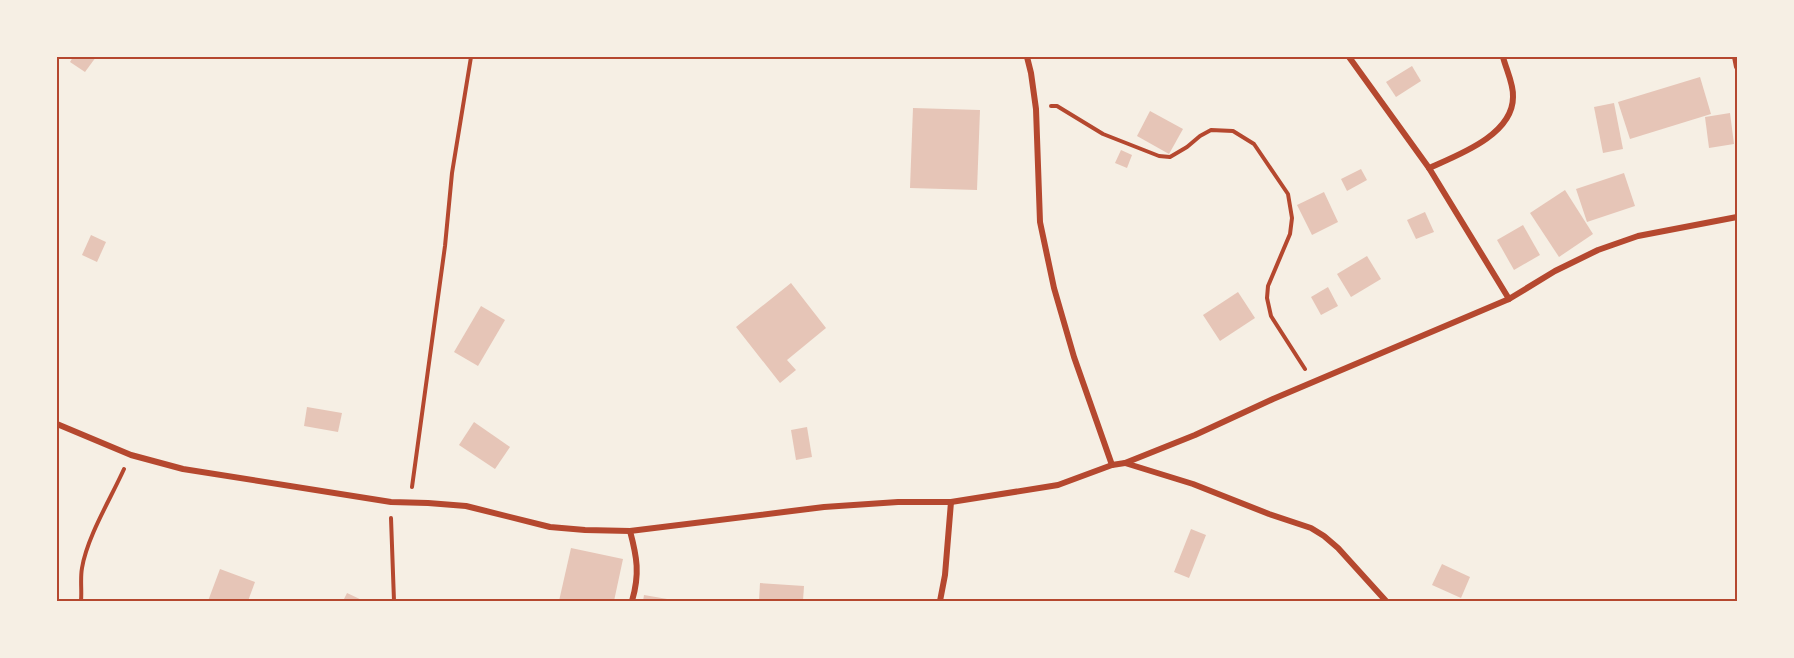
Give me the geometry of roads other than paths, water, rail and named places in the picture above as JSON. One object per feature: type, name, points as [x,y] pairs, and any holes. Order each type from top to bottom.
[{"type":"street","points":[[1027,57],[1036,109],[1040,222],[1054,288],[1074,357],[1112,465]]},
{"type":"street","points":[[1349,57],[1429,168],[1509,299]]},
{"type":"street","points":[[1429,168],[1474,148],[1507,121],[1514,96],[1503,57]]},
{"type":"street","points":[[1735,57],[1737,68]]},
{"type":"street","points":[[57,424],[131,455],[183,469],[390,502],[466,506],[550,527],[630,531],[824,507],[898,502],[951,502],[1058,485],[1112,465],[1125,463],[1509,299],[1555,271],[1598,250],[1638,236],[1737,218]]},
{"type":"street","points":[[1125,463],[1193,484],[1311,528],[1338,548],[1386,601]]},
{"type":"street","points":[[940,601],[945,575],[951,502]]},
{"type":"street","points":[[630,531],[637,562],[632,601]]}]
